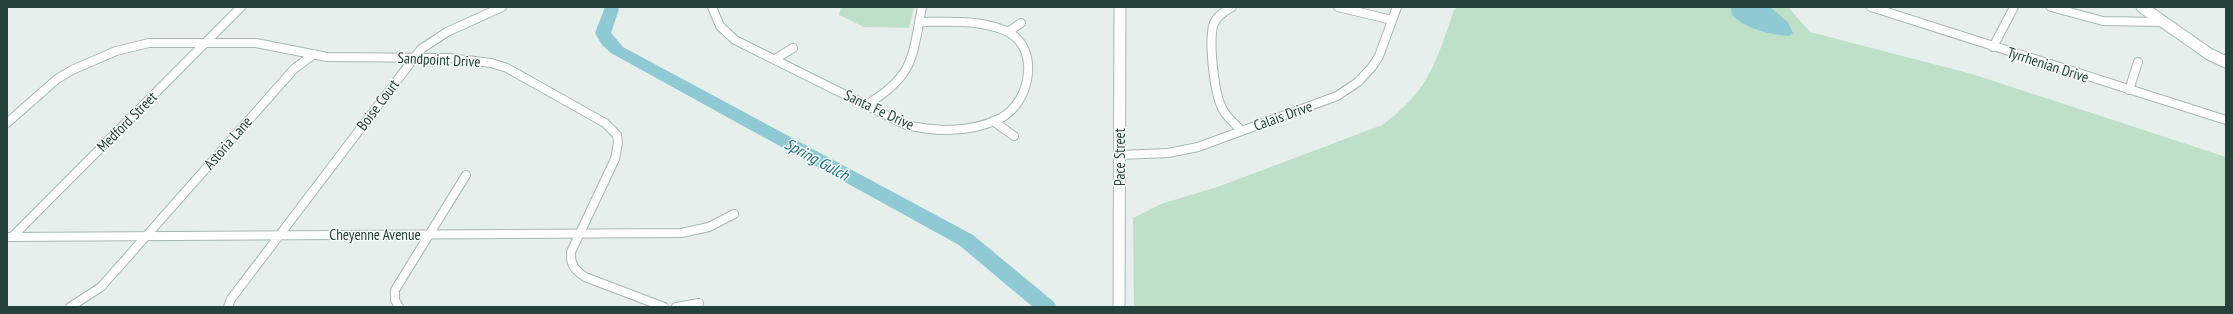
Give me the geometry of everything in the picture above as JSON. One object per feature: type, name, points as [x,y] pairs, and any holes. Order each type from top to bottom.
[{"type":"main road","name":"Pace Street","points":[[1119,307],[1120,7]]},
{"type":"main road","points":[[2142,7],[2154,17],[2164,22],[2209,54],[2226,62]]},
{"type":"main road","points":[[2150,7],[2162,17],[2164,22]]},
{"type":"main road","points":[[2209,54],[2213,61],[2226,70]]},
{"type":"street","name":"Medford Street","points":[[9,238],[241,7]]},
{"type":"street","name":"Boise Court","points":[[228,307],[231,299],[414,58],[442,34],[502,7]]},
{"type":"street","name":"Santa Fe Drive","points":[[712,7],[716,22],[724,32],[906,124],[931,130],[966,128],[993,121],[1017,102],[1023,95],[1026,83],[1028,56],[1020,41],[1008,32],[978,23],[918,22]]},
{"type":"street","points":[[866,105],[894,86],[903,76],[908,66],[922,7]]},
{"type":"street","points":[[1232,7],[1217,19],[1213,26],[1212,37],[1218,97],[1227,115],[1242,131]]},
{"type":"street","points":[[1338,7],[1392,20]]},
{"type":"street","name":"Calais Drive","points":[[1120,155],[1168,154],[1198,147],[1337,96],[1358,82],[1379,56],[1397,7]]},
{"type":"street","name":"Tyrrhenian Drive","points":[[1871,7],[2226,120]]},
{"type":"street","points":[[1993,47],[2014,7]]},
{"type":"street","points":[[2051,7],[2103,21],[2164,22]]},
{"type":"street","points":[[1008,32],[1021,23]]},
{"type":"street","name":"Sandpoint Drive","points":[[7,123],[57,79],[97,57],[150,44],[207,42],[256,43],[343,58],[473,60],[507,68],[610,127],[618,139],[616,155],[578,234],[571,252],[570,261],[574,269],[585,278],[664,307]]},
{"type":"street","points":[[775,59],[793,48]]},
{"type":"street","name":"Astoria Lane","points":[[70,307],[101,287],[294,69],[314,54]]},
{"type":"street","points":[[2129,90],[2138,62]]},
{"type":"street","points":[[993,121],[1014,136]]},
{"type":"street","points":[[399,307],[395,300],[395,290],[466,175]]},
{"type":"street","name":"Cheyenne Avenue","points":[[9,238],[692,232],[709,227],[734,214]]},
{"type":"street","points":[[676,307],[699,303]]},
{"type":"green space","points":[[841,7],[914,7],[909,28],[864,27],[839,15]]},
{"type":"green space","points":[[1458,7],[1788,7],[1810,32],[1972,74],[2226,157],[2226,307],[1134,307],[1133,218],[1161,204],[1220,186],[1382,125],[1411,100],[1421,87],[1436,60],[1454,10]]},
{"type":"water","points":[[1731,7],[1770,7],[1788,22],[1793,33],[1790,36],[1767,33],[1751,28],[1737,20],[1732,15]]},
{"type":"waterway","name":"Spring Gulch","points":[[611,9],[603,33],[608,42],[617,50],[966,240],[1047,307]]}]
